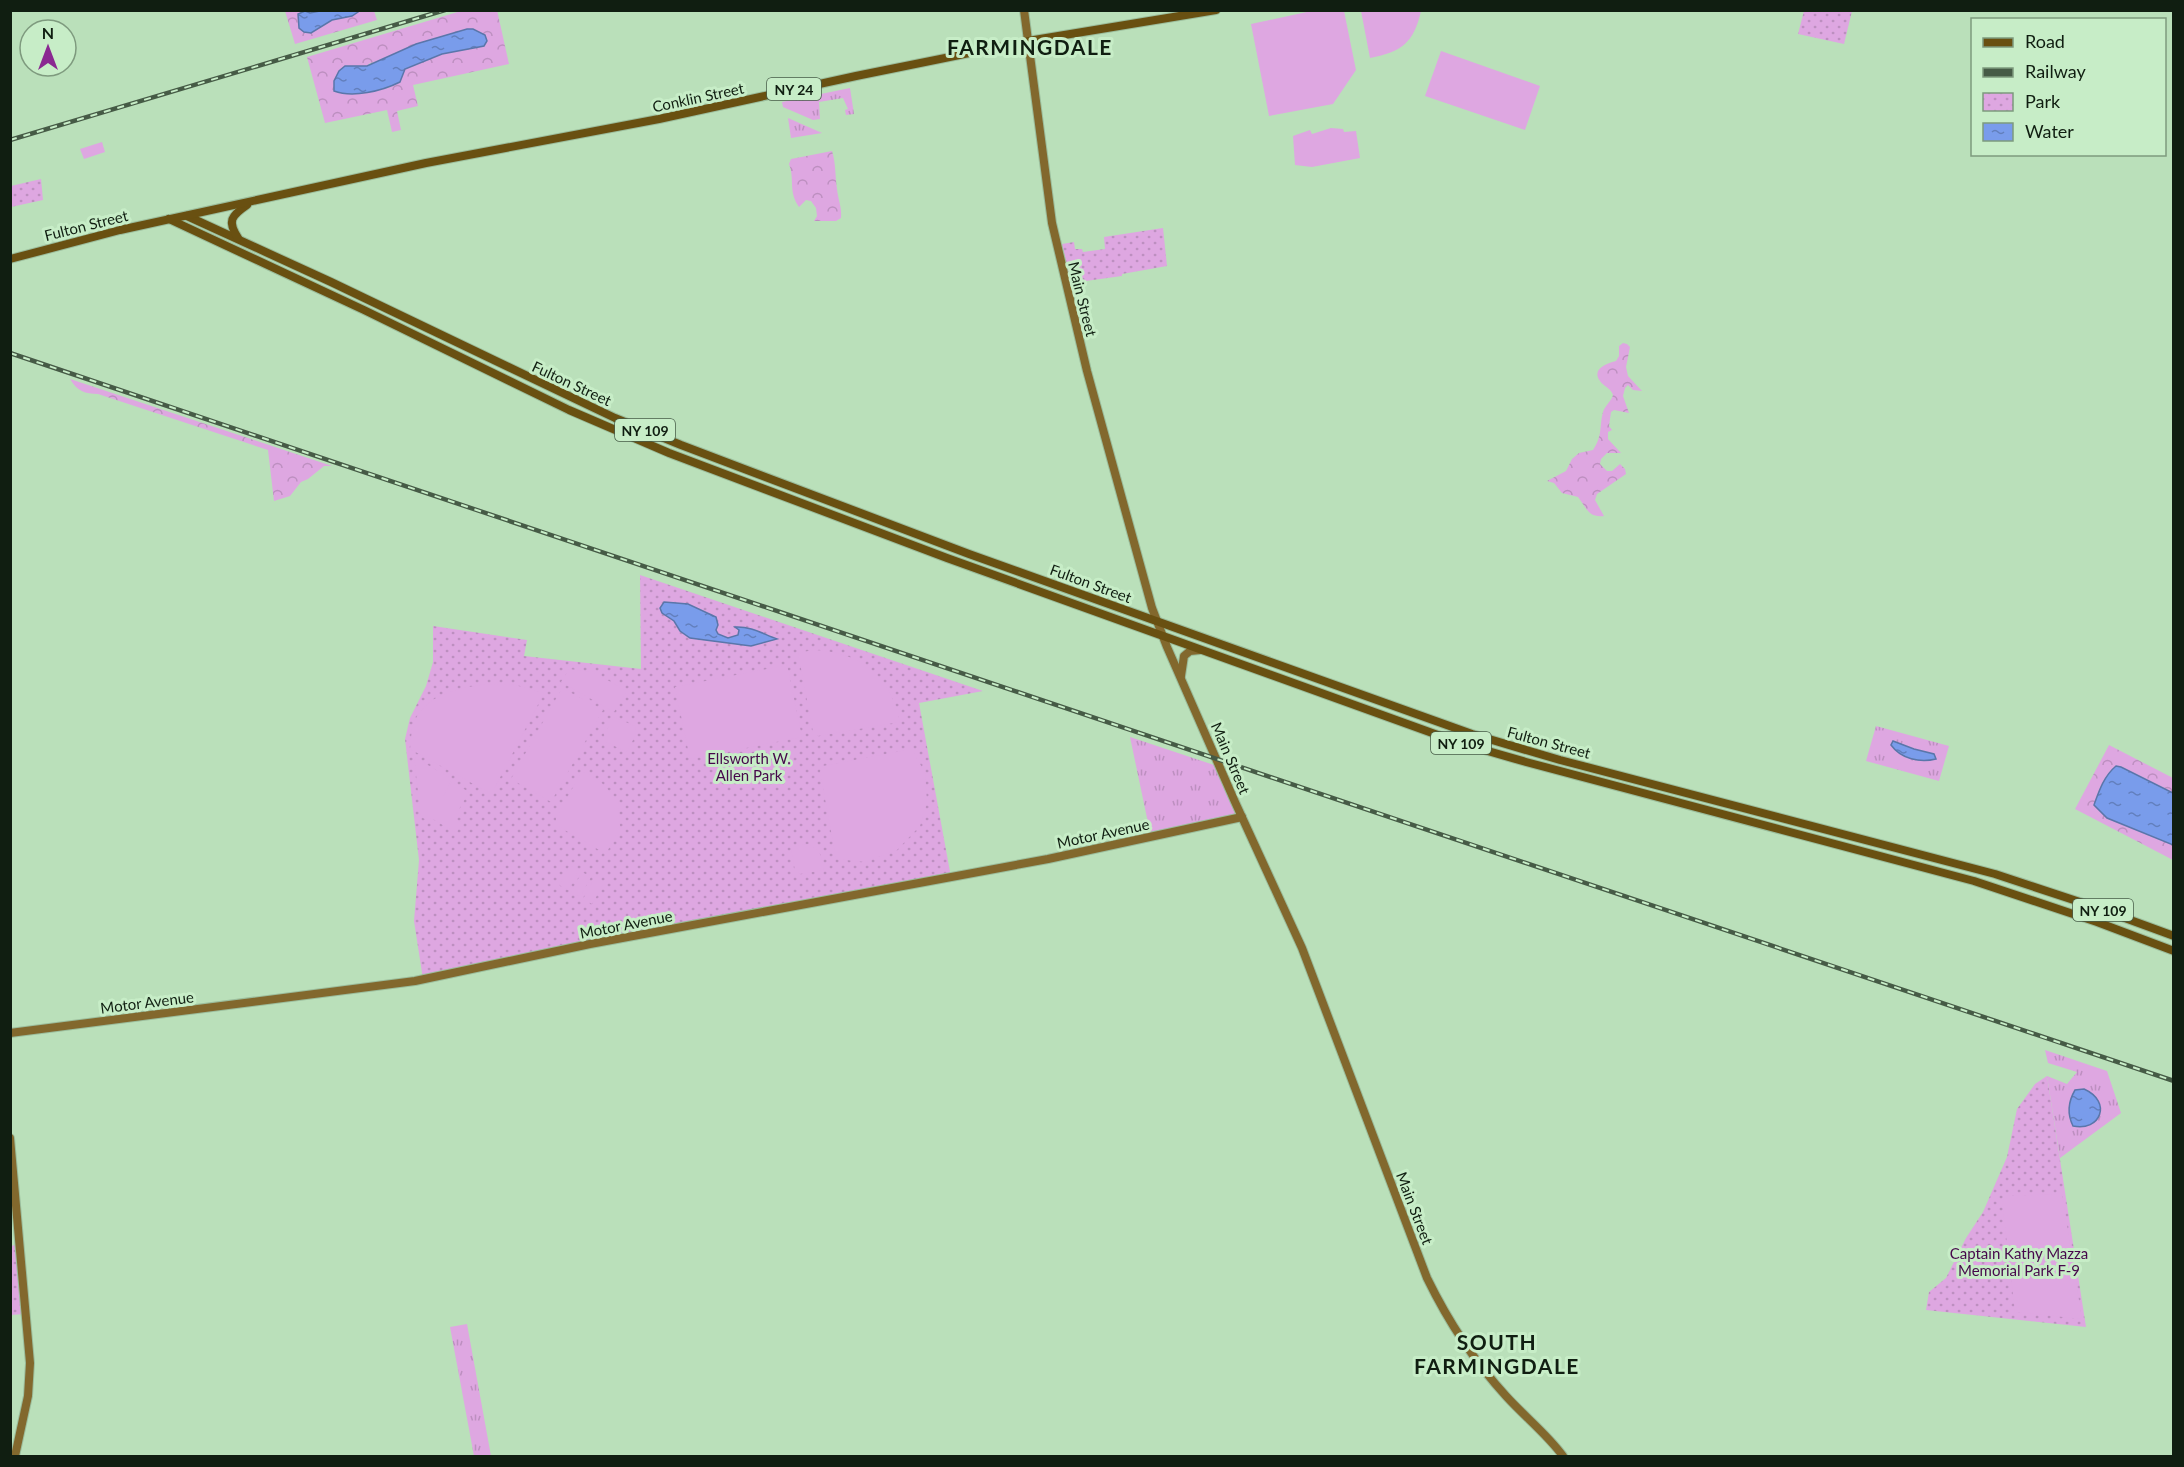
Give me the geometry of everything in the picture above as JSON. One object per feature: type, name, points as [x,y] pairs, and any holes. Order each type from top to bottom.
[{"type":"main road","name":"Main Street","points":[[1024,10],[1052,223],[1091,386],[1162,636],[1302,948],[1438,1302],[1471,1352],[1505,1395],[1563,1456]]},
{"type":"main road","name":"Conklin Street","points":[[188,216],[446,159],[659,120],[887,69],[1216,10]]},
{"type":"main road","points":[[238,239],[232,227],[232,219],[237,212],[251,202]]},
{"type":"main road","name":"Fulton Street","points":[[10,258],[102,234],[188,216],[615,418],[969,554],[1483,738],[2038,887],[2174,936]]},
{"type":"main road","name":"Fulton Street","points":[[169,219],[579,414],[683,459],[1200,650],[1493,753],[1964,878],[2097,922],[2174,951]]},
{"type":"main road","points":[[394,325],[403,322],[434,337],[453,341]]},
{"type":"main road","points":[[683,459],[704,462],[726,470],[734,465]]},
{"type":"main road","points":[[733,477],[740,473],[765,482],[787,485]]},
{"type":"main road","points":[[895,538],[918,542],[962,558],[969,554]]},
{"type":"main road","points":[[1180,677],[1184,656],[1190,651],[1200,650]]},
{"type":"main road","name":"Motor Avenue","points":[[10,1033],[416,981],[590,944],[1048,859],[1242,817]]},
{"type":"main road","points":[[10,1138],[30,1363],[28,1396],[15,1456]]},
{"type":"green space","points":[[497,10],[509,64],[413,85],[418,106],[397,111],[401,130],[392,132],[387,110],[325,123],[307,57],[461,11]],"holes":[[[484,46],[442,54],[404,69],[400,82],[388,88],[349,94],[356,66]]]},
{"type":"green space","points":[[1316,10],[1344,11],[1356,70],[1333,104],[1269,116],[1251,24]]},
{"type":"green space","points":[[1361,10],[1421,11],[1415,31],[1405,44],[1381,56],[1370,58]]},
{"type":"green space","points":[[285,11],[374,11],[377,20],[295,44]]},
{"type":"green space","points":[[1804,11],[1852,11],[1844,44],[1798,34]]},
{"type":"green space","points":[[1441,51],[1540,86],[1525,130],[1425,96]]},
{"type":"green space","points":[[850,88],[854,114],[846,115],[845,110],[848,109],[843,98],[819,102],[820,119],[813,120],[783,107],[782,102]]},
{"type":"green space","points":[[788,118],[822,133],[791,138]]},
{"type":"green space","points":[[1331,128],[1343,129],[1344,132],[1356,131],[1360,158],[1312,167],[1295,165],[1293,136],[1310,130],[1312,134]]},
{"type":"green space","points":[[102,142],[105,152],[84,159],[80,149]]},
{"type":"green space","points":[[832,151],[841,218],[836,221],[814,221],[817,216],[816,208],[811,201],[806,200],[799,207],[796,201],[789,164],[791,159]]},
{"type":"green space","points":[[41,179],[43,200],[11,207],[11,186]]},
{"type":"green space","points":[[1163,228],[1167,266],[1122,274],[1122,276],[1071,283],[1062,244],[1074,242],[1075,249],[1082,249],[1083,252],[1105,249],[1104,237]]},
{"type":"green space","points":[[1623,343],[1630,347],[1626,367],[1628,376],[1642,391],[1633,390],[1628,385],[1623,396],[1629,413],[1614,410],[1611,412],[1609,426],[1612,430],[1608,432],[1608,439],[1621,453],[1607,453],[1601,459],[1600,464],[1607,471],[1612,471],[1620,464],[1626,474],[1597,494],[1595,500],[1604,516],[1599,516],[1591,514],[1578,497],[1562,493],[1554,483],[1547,481],[1566,471],[1572,459],[1579,453],[1593,450],[1596,445],[1600,435],[1603,412],[1613,395],[1600,381],[1597,373],[1605,365],[1616,361],[1619,356],[1619,346]]},
{"type":"green space","points":[[70,379],[332,466],[324,466],[301,482],[290,496],[274,501],[268,450],[98,394],[85,392]]},
{"type":"green space","name":"Ellsworth W. Allen Park","points":[[640,575],[983,691],[919,703],[951,877],[423,979],[414,921],[419,860],[405,739],[410,718],[426,686],[433,662],[433,626],[527,640],[524,656],[641,669]]},
{"type":"green space","points":[[813,650],[845,655],[870,669],[889,691],[900,722],[818,736],[813,732],[798,653]]},
{"type":"green space","points":[[787,665],[802,737],[690,759],[675,687]]},
{"type":"green space","points":[[569,669],[593,672],[627,691],[614,712],[561,682]]},
{"type":"green space","points":[[485,684],[515,685],[544,693],[493,791],[486,791],[410,749],[413,725],[425,706],[453,691]]},
{"type":"green space","points":[[562,688],[603,710],[551,802],[511,779]]},
{"type":"green space","points":[[614,717],[635,726],[636,734],[627,752],[606,742],[604,734]]},
{"type":"green space","points":[[1876,726],[1949,746],[1939,781],[1866,761]]},
{"type":"green space","points":[[1130,737],[1220,767],[1242,817],[1151,837]]},
{"type":"green space","points":[[2109,745],[2173,778],[2173,860],[2075,809]]},
{"type":"green space","points":[[912,749],[925,773],[927,802],[920,826],[897,850],[865,862],[836,859],[820,771],[823,766]]},
{"type":"green space","points":[[414,757],[452,779],[443,796],[452,782],[469,792],[454,818],[462,823],[456,833],[431,818],[429,821],[421,817]]},
{"type":"green space","points":[[582,771],[600,781],[618,801],[620,827],[606,854],[556,825],[556,818]]},
{"type":"green space","points":[[808,844],[820,854],[824,870],[800,874],[795,871],[791,847]]},
{"type":"green space","points":[[570,865],[579,870],[568,890],[559,885]]},
{"type":"green space","points":[[582,872],[591,877],[580,897],[571,892]]},
{"type":"green space","points":[[594,879],[603,885],[592,904],[583,899]]},
{"type":"green space","points":[[2045,1050],[2107,1071],[2121,1113],[2060,1158],[2047,1076],[2067,1084],[2077,1072],[2048,1063]]},
{"type":"green space","name":"Captain Kathy Mazza Memorial Park F-9","points":[[2047,1076],[2086,1327],[1926,1310],[1929,1292],[1946,1278],[1966,1238],[1983,1212],[2007,1157],[2017,1109],[2035,1084]]},
{"type":"green space","points":[[2062,1194],[2082,1319],[2015,1312],[2002,1201],[2007,1196]]},
{"type":"green space","points":[[16,1245],[24,1314],[11,1315],[10,1246]]},
{"type":"green space","points":[[467,1324],[491,1456],[474,1456],[450,1327]]},
{"type":"water","points":[[357,10],[358,12],[352,16],[332,20],[311,33],[299,28],[298,14],[305,11],[310,13]]},
{"type":"water","points":[[473,29],[485,35],[487,41],[484,46],[442,54],[405,69],[400,82],[385,88],[358,94],[334,91],[334,81],[339,71],[345,66],[367,66],[416,44]]},
{"type":"water","points":[[664,602],[688,604],[716,617],[718,634],[728,638],[738,635],[739,630],[735,627],[741,627],[777,639],[751,646],[690,638],[680,631],[674,621],[662,613],[660,608]]},
{"type":"water","points":[[1893,741],[1934,754],[1936,759],[1917,760],[1905,757],[1891,745]]},
{"type":"water","points":[[2116,766],[2173,793],[2173,845],[2107,818],[2094,805],[2105,779]]},
{"type":"water","points":[[2084,1089],[2098,1101],[2100,1115],[2090,1125],[2073,1126],[2069,1112],[2071,1099],[2075,1090]]},
{"type":"railway","points":[[10,140],[445,10]]},
{"type":"railway","points":[[10,353],[2174,1081]]},
{"type":"district","name":"FARMINGDALE","points":[[1030,46]]},
{"type":"district","name":"SOUTH FARMINGDALE","points":[[1497,1353]]}]
